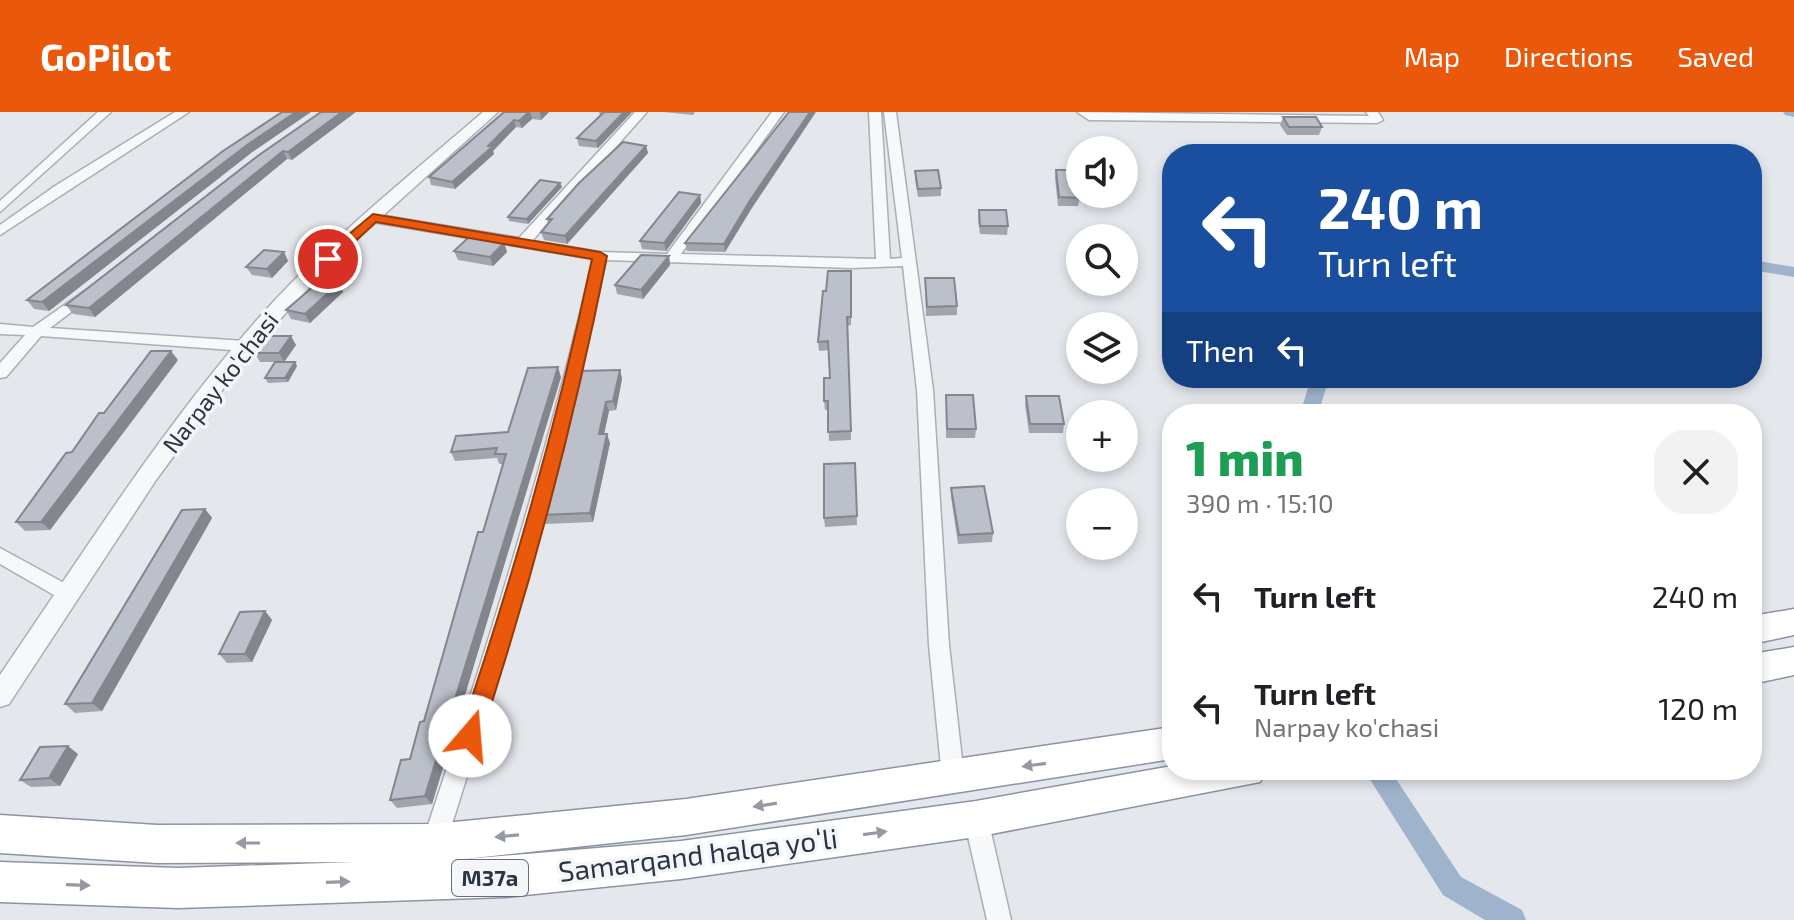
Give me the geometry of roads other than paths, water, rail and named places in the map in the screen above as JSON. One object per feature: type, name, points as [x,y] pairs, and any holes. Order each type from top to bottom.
[{"type":"highway","points":[[1762,628],[1794,622]]},
{"type":"highway","points":[[1762,667],[1794,661]]},
{"type":"highway","name":"Samarqand halqa yoʻli","points":[[0,834],[157,844],[434,843],[686,817],[1112,755],[1162,745]]},
{"type":"highway","name":"Samarqand halqa yoʻli","points":[[0,882],[178,888],[505,877],[681,860],[976,819],[1196,780]]},
{"type":"street","points":[[0,208],[105,112]]},
{"type":"street","points":[[0,231],[59,189],[183,112]]},
{"type":"street","name":"Narpay ko'chasi","points":[[0,696],[68,594],[245,346],[283,303],[491,112]]},
{"type":"street","points":[[524,241],[641,112]]},
{"type":"street","points":[[670,260],[778,112]]},
{"type":"street","points":[[875,112],[883,263]]},
{"type":"street","points":[[890,112],[925,390],[939,645],[953,777]]},
{"type":"street","points":[[1083,112],[1089,117],[1377,120],[1372,112]]},
{"type":"street","points":[[373,218],[600,256],[670,260],[910,262]]},
{"type":"street","points":[[434,843],[497,656],[585,331],[600,256]]},
{"type":"street","points":[[0,373],[38,330],[100,283]]},
{"type":"street","points":[[0,329],[245,346]]},
{"type":"street","points":[[0,555],[68,594]]},
{"type":"street","points":[[976,819],[999,920]]},
{"type":"waterway","points":[[1789,112],[1794,113]]},
{"type":"waterway","points":[[1762,267],[1794,272]]},
{"type":"waterway","points":[[1312,404],[1317,388]]},
{"type":"waterway","points":[[1383,780],[1452,886],[1512,920]]}]
